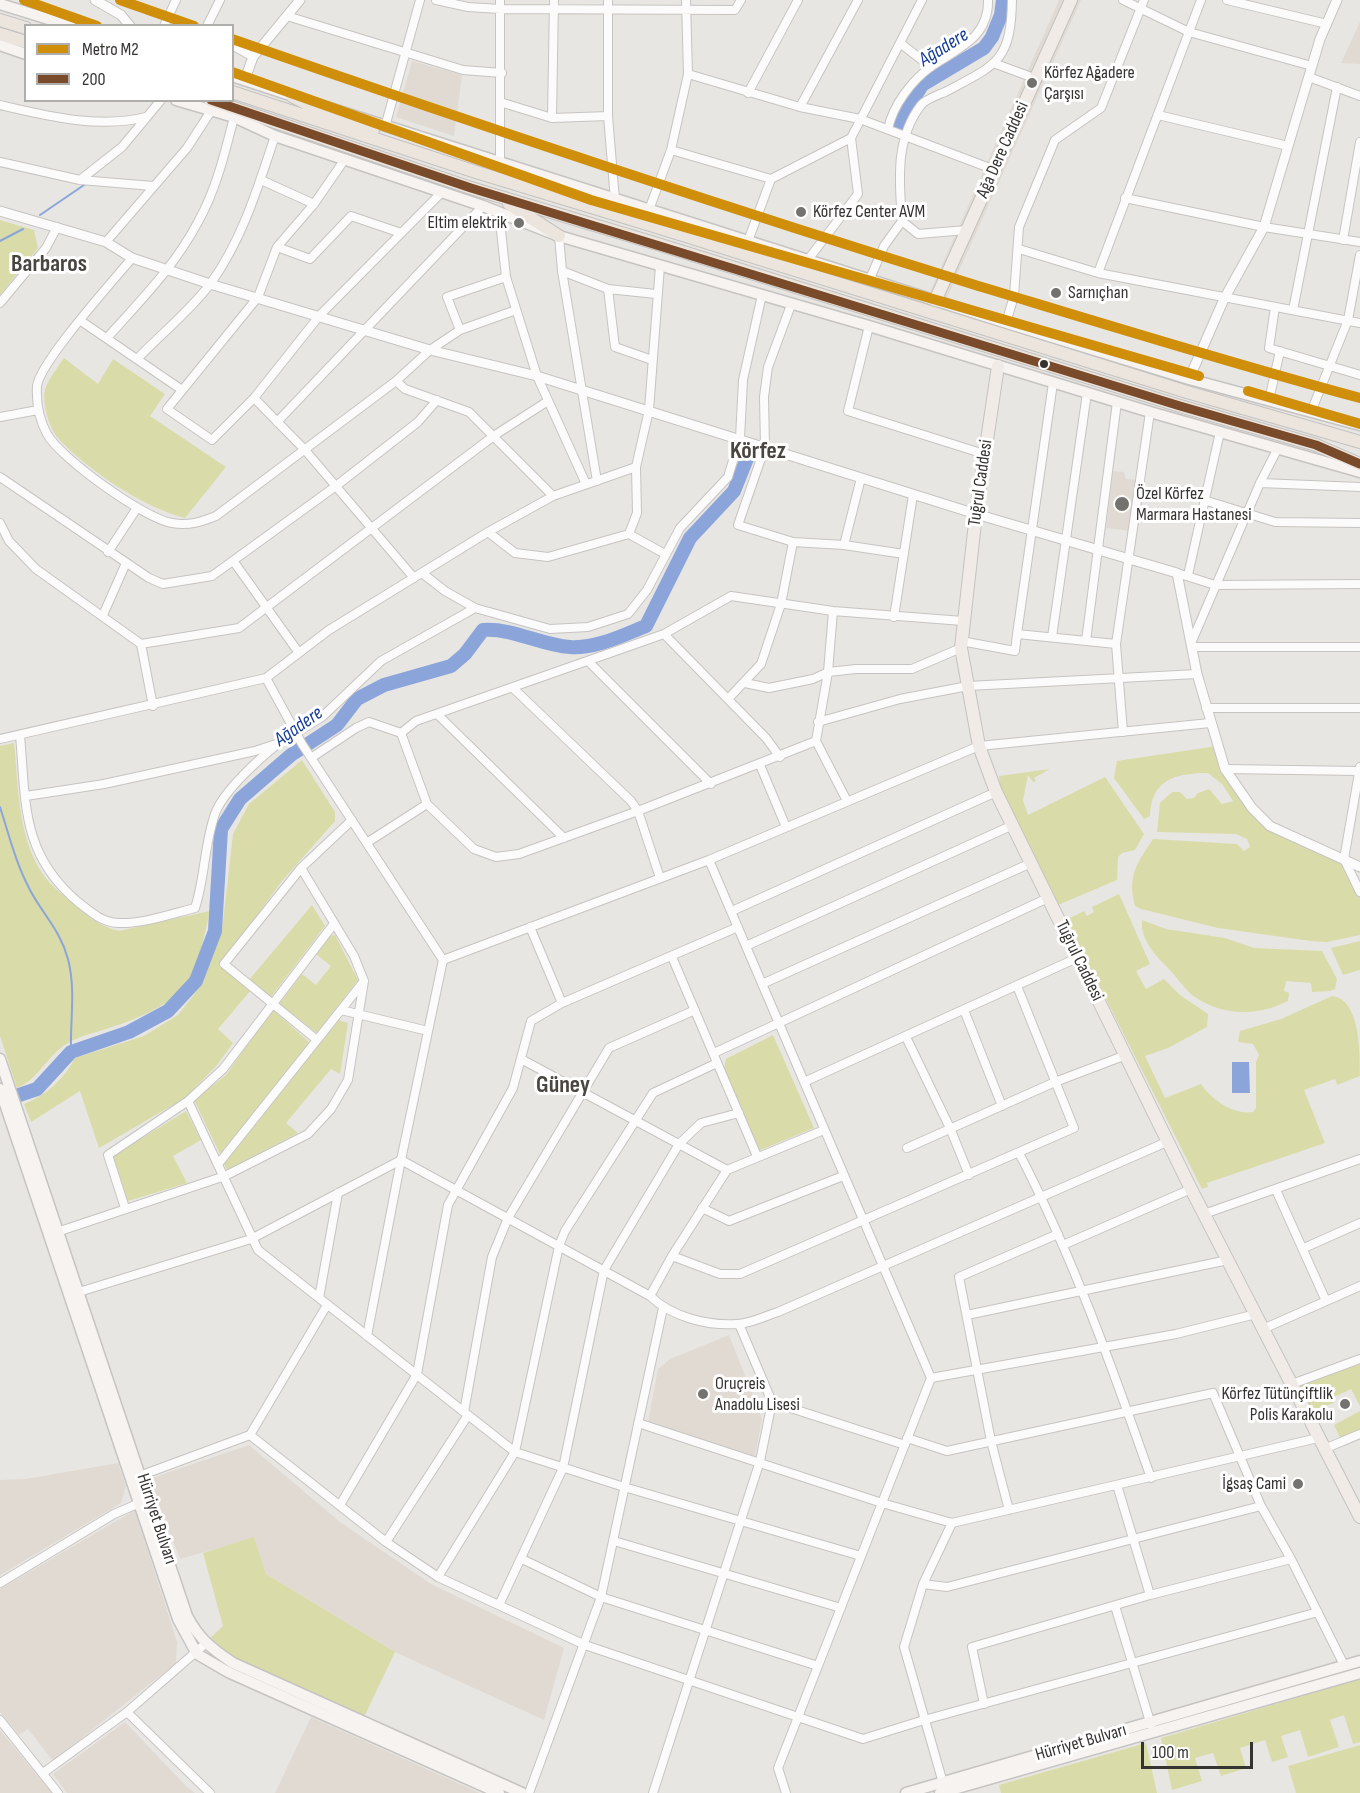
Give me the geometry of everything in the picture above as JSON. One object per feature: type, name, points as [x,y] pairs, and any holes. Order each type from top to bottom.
[{"type":"highway","points":[[0,20],[24,27]]},
{"type":"highway","points":[[0,34],[24,41]]},
{"type":"highway","points":[[234,94],[483,174],[1187,392],[1360,442]]},
{"type":"highway","points":[[292,96],[322,112],[444,155],[483,174]]},
{"type":"highway","points":[[210,106],[1180,406],[1360,458]]},
{"type":"highway","points":[[234,117],[377,161],[433,175]]},
{"type":"highway","points":[[495,195],[559,236]]},
{"type":"highway","points":[[1316,445],[1360,464]]},
{"type":"main road","name":"Ağa Dere Caddesi","points":[[935,301],[1071,0]]},
{"type":"main road","points":[[0,4],[65,24]]},
{"type":"main road","points":[[0,45],[24,53]]},
{"type":"main road","points":[[234,76],[385,127],[1006,324],[1189,379],[1360,425]]},
{"type":"main road","points":[[187,102],[210,106],[275,136],[483,206],[559,236],[1360,472]]},
{"type":"main road","points":[[857,323],[869,281]]},
{"type":"main road","points":[[1004,368],[1006,324]]},
{"type":"main road","points":[[1004,368],[1003,359],[1008,332],[1018,327]]},
{"type":"main road","name":"Tuğrul Caddesi","points":[[1004,368],[984,454],[961,645],[979,746],[996,792],[1169,1141],[1191,1190],[1321,1443],[1355,1495],[1360,1516]]},
{"type":"main road","name":"Hürriyet Bulvarı","points":[[0,1059],[4,1091],[53,1233],[139,1503],[178,1619],[197,1654]]},
{"type":"main road","name":"Hürriyet Bulvarı","points":[[53,1233],[79,1292],[142,1475],[187,1616],[205,1644],[233,1663],[522,1793]]},
{"type":"main road","points":[[197,1654],[228,1672],[499,1793]]},
{"type":"main road","name":"Hürriyet Bulvarı","points":[[1152,1728],[1360,1661]]},
{"type":"main road","name":"Hürriyet Bulvarı","points":[[906,1793],[942,1788],[1152,1728],[1360,1673]]},
{"type":"street","points":[[94,0],[121,15],[128,24]]},
{"type":"street","points":[[165,24],[176,0]]},
{"type":"street","points":[[208,24],[220,0]]},
{"type":"street","points":[[245,79],[253,57],[300,0]]},
{"type":"street","points":[[385,127],[407,54],[420,0]]},
{"type":"street","points":[[436,0],[554,9],[686,10],[735,10],[741,0]]},
{"type":"street","points":[[552,118],[554,0]]},
{"type":"street","points":[[608,0],[608,116],[615,200]]},
{"type":"street","points":[[650,210],[670,150],[688,74],[686,0]]},
{"type":"street","points":[[748,93],[798,0]]},
{"type":"street","points":[[800,107],[858,0]]},
{"type":"street","points":[[807,261],[858,194],[851,138],[922,0]]},
{"type":"street","points":[[888,129],[890,118],[907,89],[931,67],[959,51],[982,28],[988,0]]},
{"type":"street","points":[[869,281],[884,246],[902,221],[898,172],[904,136],[922,104],[996,64],[1007,47],[1012,0]]},
{"type":"street","points":[[1123,0],[1189,32],[1312,66]]},
{"type":"street","points":[[1006,324],[1014,296],[1019,227],[1055,141],[1101,108],[1144,0]]},
{"type":"street","points":[[1098,273],[1201,0]]},
{"type":"street","points":[[1227,0],[1327,24]]},
{"type":"street","points":[[1268,10],[1271,0]]},
{"type":"street","points":[[1189,379],[1224,299],[1264,227],[1312,66],[1337,0]]},
{"type":"street","points":[[500,4],[500,162]]},
{"type":"street","points":[[287,16],[463,70],[501,73]]},
{"type":"street","points":[[900,43],[931,67]]},
{"type":"street","points":[[234,46],[253,57]]},
{"type":"street","points":[[996,64],[1034,78]]},
{"type":"street","points":[[688,74],[800,107],[860,119],[995,170]]},
{"type":"street","points":[[1309,76],[1360,96]]},
{"type":"street","points":[[1293,309],[1337,87]]},
{"type":"street","points":[[80,180],[122,147],[159,102]]},
{"type":"street","points":[[500,102],[552,118],[608,116]]},
{"type":"street","points":[[0,105],[43,115],[121,124],[146,117]]},
{"type":"street","points":[[106,242],[187,148],[210,106]]},
{"type":"street","points":[[1158,115],[1288,146]]},
{"type":"street","points":[[107,338],[168,269],[199,222],[219,172],[234,117]]},
{"type":"street","points":[[137,359],[210,284],[249,216],[275,136]]},
{"type":"street","points":[[748,241],[771,179],[851,138]]},
{"type":"street","points":[[1343,240],[1360,142]]},
{"type":"street","points":[[670,150],[771,179]]},
{"type":"street","points":[[345,159],[314,204],[278,247],[258,297],[167,409],[212,440],[254,398],[320,315],[442,192]]},
{"type":"street","points":[[0,162],[80,180],[153,186]]},
{"type":"street","points":[[261,180],[314,204]]},
{"type":"street","points":[[1125,198],[1264,227],[1360,242]]},
{"type":"street","points":[[277,422],[366,332],[483,206]]},
{"type":"street","points":[[0,211],[106,242],[132,258],[210,284],[320,315],[366,332],[537,376],[740,438],[912,495],[1188,575],[1215,585],[1360,584]]},
{"type":"street","points":[[499,212],[506,277],[537,376],[586,484]]},
{"type":"street","points":[[278,247],[310,259],[351,216],[401,233]]},
{"type":"street","points":[[902,221],[918,234],[967,230]]},
{"type":"street","points":[[0,303],[46,248],[57,227]]},
{"type":"street","points":[[559,236],[562,272],[580,389],[597,481]]},
{"type":"street","points":[[1019,249],[1098,273],[1224,299],[1293,309],[1360,323]]},
{"type":"street","points":[[1311,412],[1348,320],[1360,255]]},
{"type":"street","points":[[132,258],[51,357],[38,383],[38,410],[48,435],[65,456],[137,508],[170,523],[191,525],[216,516],[396,381],[430,350],[460,330],[516,310]]},
{"type":"street","points":[[629,534],[637,513],[636,467],[649,410],[656,294],[660,266]]},
{"type":"street","points":[[562,272],[608,289],[656,294]]},
{"type":"street","points":[[460,330],[447,297],[506,277]]},
{"type":"street","points":[[608,289],[615,347],[652,360]]},
{"type":"street","points":[[254,398],[305,450],[418,576],[475,608],[550,629],[588,627],[628,614],[646,590],[680,528],[728,477],[740,438],[743,380],[762,295]]},
{"type":"street","points":[[790,305],[768,367],[764,396],[765,447],[738,525],[793,542],[844,545],[904,554]]},
{"type":"street","points":[[1275,307],[1269,348],[1360,375]]},
{"type":"street","points":[[81,321],[182,390]]},
{"type":"street","points":[[869,326],[848,411],[984,454]]},
{"type":"street","points":[[1269,400],[1280,351]]},
{"type":"street","points":[[396,381],[405,389],[469,412],[495,435],[553,496]]},
{"type":"street","points":[[745,683],[769,688],[813,679],[828,672],[856,669],[912,669],[961,645],[1015,651],[1053,383]]},
{"type":"street","points":[[1052,638],[1087,393]]},
{"type":"street","points":[[0,477],[36,499],[108,552],[163,584],[212,576],[336,486],[418,422],[437,400]]},
{"type":"street","points":[[0,523],[9,541],[36,568],[141,644],[239,628],[495,435],[548,401]]},
{"type":"street","points":[[1086,641],[1117,402]]},
{"type":"street","points":[[0,417],[38,410]]},
{"type":"street","points":[[1122,732],[1116,644],[1150,412]]},
{"type":"street","points":[[1188,575],[1220,432]]},
{"type":"street","points":[[1192,644],[1246,514],[1278,448]]},
{"type":"street","points":[[0,739],[266,678],[329,630],[488,532],[553,496],[636,467]]},
{"type":"street","points":[[844,545],[861,478]]},
{"type":"street","points":[[1260,483],[1360,487]]},
{"type":"street","points":[[894,617],[912,495]]},
{"type":"street","points":[[1204,500],[1275,522],[1360,524]]},
{"type":"street","points":[[108,552],[137,508]]},
{"type":"street","points":[[488,532],[515,553],[548,557],[629,534],[665,554]]},
{"type":"street","points":[[728,699],[761,663],[781,604],[793,542]]},
{"type":"street","points":[[234,562],[299,653]]},
{"type":"street","points":[[103,615],[126,563]]},
{"type":"street","points":[[1177,573],[1197,674],[1225,769],[1252,808],[1270,826],[1360,867]]},
{"type":"street","points":[[401,733],[416,721],[664,634],[731,596],[833,611],[963,621]]},
{"type":"street","points":[[26,796],[104,784],[255,751],[279,742],[322,717],[381,662],[475,608]]},
{"type":"street","points":[[833,611],[828,672],[816,741],[847,801]]},
{"type":"street","points":[[664,634],[766,738],[780,758]]},
{"type":"street","points":[[1017,634],[1116,644]]},
{"type":"street","points":[[141,644],[153,705]]},
{"type":"street","points":[[1192,644],[1360,647]]},
{"type":"street","points":[[588,661],[711,784]]},
{"type":"street","points":[[818,722],[900,699],[968,686],[1197,674]]},
{"type":"street","points":[[266,678],[295,734],[368,842],[443,960],[367,1336]]},
{"type":"street","points":[[513,688],[638,812],[660,878]]},
{"type":"street","points":[[1206,708],[1360,708]]},
{"type":"street","points":[[437,714],[564,838]]},
{"type":"street","points":[[310,756],[369,722],[401,733]]},
{"type":"street","points":[[443,960],[709,860],[979,746],[1210,723]]},
{"type":"street","points":[[401,733],[427,804],[474,849],[496,857],[519,854],[638,812],[780,758],[816,741]]},
{"type":"street","points":[[20,735],[27,821],[35,845],[54,879],[75,899],[98,919],[118,923],[159,917],[195,908],[202,888],[206,847],[215,812],[250,767],[279,742]]},
{"type":"street","points":[[760,765],[786,827]]},
{"type":"street","points":[[1225,769],[1360,769],[1356,814],[1344,859],[1360,892]]},
{"type":"street","points":[[732,911],[996,792]]},
{"type":"street","points":[[368,842],[427,804]]},
{"type":"street","points":[[318,1040],[224,964],[301,868],[352,820]]},
{"type":"street","points":[[746,946],[1012,825]]},
{"type":"street","points":[[709,860],[882,1267],[932,1378],[778,1768],[786,1793]]},
{"type":"street","points":[[762,984],[1031,863]]},
{"type":"street","points":[[53,1233],[225,1176],[309,1134],[331,1109],[348,1080],[364,981],[354,956],[333,925],[301,868]]},
{"type":"street","points":[[714,1053],[1048,898]]},
{"type":"street","points":[[125,1208],[108,1155],[188,1101],[223,1069],[333,925]]},
{"type":"street","points":[[530,927],[562,1003]]},
{"type":"street","points":[[340,1505],[417,1374],[448,1205],[513,1088],[531,1021],[562,1003],[738,927]]},
{"type":"street","points":[[672,957],[757,1156]]},
{"type":"street","points":[[804,1082],[1077,958]]},
{"type":"street","points":[[219,1163],[364,981]]},
{"type":"street","points":[[672,1256],[720,1274],[740,1274],[1074,1128],[1017,986]]},
{"type":"street","points":[[341,1010],[428,1031]]},
{"type":"street","points":[[386,1542],[466,1413],[492,1257],[508,1218],[609,1048],[695,1010]]},
{"type":"street","points":[[964,1010],[1002,1106]]},
{"type":"street","points":[[906,1037],[950,1128],[969,1175]]},
{"type":"street","points":[[907,1148],[1055,1082],[1126,1055]]},
{"type":"street","points":[[521,1059],[727,1170]]},
{"type":"street","points":[[438,1577],[515,1452],[559,1246],[565,1231],[653,1093],[717,1063]]},
{"type":"street","points":[[188,1101],[258,1250],[515,1452],[624,1487],[861,1556]]},
{"type":"street","points":[[499,1605],[563,1468],[604,1270],[679,1144],[701,1124],[738,1113]]},
{"type":"street","points":[[650,1296],[672,1256],[727,1170],[824,1130]]},
{"type":"street","points":[[401,1160],[604,1270],[650,1296],[663,1308],[704,1322],[739,1324],[778,1312],[1169,1141]]},
{"type":"street","points":[[1019,1153],[1042,1197],[1104,1346],[1150,1478]]},
{"type":"street","points":[[1204,1214],[1360,1159]]},
{"type":"street","points":[[79,1292],[251,1239],[401,1160]]},
{"type":"street","points":[[702,1208],[729,1221],[843,1176]]},
{"type":"street","points":[[1063,1245],[1191,1190]]},
{"type":"street","points":[[1276,1190],[1326,1301]]},
{"type":"street","points":[[319,1298],[338,1194]]},
{"type":"street","points":[[1304,1248],[1360,1223]]},
{"type":"street","points":[[1009,1510],[991,1441],[979,1369],[959,1277],[1058,1234]]},
{"type":"street","points":[[967,1315],[1082,1293],[1228,1260]]},
{"type":"street","points":[[1263,1329],[1360,1286]]},
{"type":"street","points":[[142,1475],[250,1435],[327,1305]]},
{"type":"street","points":[[529,1793],[601,1597],[663,1308]]},
{"type":"street","points":[[932,1378],[1176,1334],[1256,1314]]},
{"type":"street","points":[[653,1793],[742,1521],[760,1461],[772,1401],[739,1324]]},
{"type":"street","points":[[1292,1384],[1360,1359]]},
{"type":"street","points":[[772,1401],[906,1442],[947,1451],[1213,1393],[1261,1506],[1291,1559],[1344,1665]]},
{"type":"street","points":[[638,1423],[952,1524],[1240,1457],[1360,1434]]},
{"type":"street","points":[[250,1435],[386,1542],[438,1577],[585,1645],[863,1739],[924,1720],[1318,1612]]},
{"type":"street","points":[[1117,1485],[1150,1595]]},
{"type":"street","points":[[0,1583],[114,1514],[149,1498]]},
{"type":"street","points":[[923,1584],[947,1587],[1261,1506]]},
{"type":"street","points":[[942,1788],[904,1647],[923,1584],[952,1524]]},
{"type":"street","points":[[614,1541],[841,1608]]},
{"type":"street","points":[[522,1558],[601,1597],[818,1666]]},
{"type":"street","points":[[984,1704],[972,1647],[1150,1595],[1291,1559]]},
{"type":"street","points":[[1115,1606],[1152,1728]]},
{"type":"street","points":[[43,1773],[127,1712],[197,1654],[205,1644]]},
{"type":"street","points":[[127,1712],[210,1793]]},
{"type":"street","points":[[0,1720],[58,1793]]},
{"type":"shaded area","name":"Körfez Ağadere Çarşısı","points":[[1059,0],[1081,0],[944,304],[927,299]]},
{"type":"shaded area","points":[[1360,22],[1360,64],[1341,63]]},
{"type":"shaded area","points":[[412,61],[462,75],[454,136],[396,117]]},
{"type":"shaded area","name":"Özel Körfez Marmara Hastanesi","points":[[1113,471],[1124,472],[1126,479],[1139,480],[1132,531],[1106,528]]},
{"type":"shaded area","name":"Oruçreis Anadolu Lisesi","points":[[729,1335],[762,1419],[755,1456],[648,1422],[658,1369],[670,1359]]},
{"type":"shaded area","points":[[249,1445],[340,1522],[431,1584],[564,1648],[544,1720],[395,1652],[266,1574],[254,1538],[180,1559],[149,1479]]},
{"type":"shaded area","points":[[118,1463],[126,1486],[121,1503],[0,1575],[0,1480],[26,1479]]},
{"type":"shaded area","points":[[135,1510],[177,1642],[176,1663],[53,1761],[28,1729],[19,1735],[0,1712],[0,1589]]},
{"type":"shaded area","points":[[311,1717],[400,1757],[480,1793],[275,1793]]},
{"type":"shaded area","points":[[125,1722],[195,1793],[67,1793],[53,1774]]},
{"type":"shaded area","points":[[0,1730],[40,1779],[52,1793],[0,1793]]},
{"type":"green space","points":[[0,220],[34,230],[38,248],[0,295]]},
{"type":"green space","points":[[64,358],[98,384],[113,359],[165,394],[150,416],[226,467],[185,518],[152,506],[117,486],[84,462],[58,438],[49,422],[44,395],[48,382]]},
{"type":"green space","points":[[14,743],[21,815],[30,850],[48,881],[83,912],[105,926],[119,931],[210,911],[196,966],[180,992],[148,1013],[68,1043],[54,1054],[32,1078],[17,1088],[0,1036],[0,746]]},
{"type":"green space","points":[[1217,746],[1225,769],[1270,826],[1344,859],[1360,892],[1360,935],[1327,942],[1311,941],[1218,928],[1135,906],[1132,886],[1135,870],[1153,839],[1237,844],[1244,851],[1250,847],[1247,839],[1236,834],[1157,832],[1160,803],[1172,792],[1180,792],[1187,799],[1194,798],[1198,793],[1209,789],[1222,804],[1233,801],[1222,784],[1208,773],[1185,775],[1167,781],[1155,794],[1150,816],[1144,819],[1114,778],[1117,761]]},
{"type":"green space","points":[[302,760],[335,812],[335,821],[282,881],[220,966],[251,990],[218,1029],[233,1043],[217,1065],[185,1098],[99,1148],[80,1091],[31,1122],[24,1104],[54,1086],[75,1058],[144,1036],[178,1015],[203,983],[222,930],[233,834],[249,804]]},
{"type":"green space","points":[[1050,769],[1034,778],[1036,781],[1033,782],[1028,775],[1023,800],[1028,815],[1105,777],[1144,834],[1135,850],[1122,853],[1118,857],[1117,880],[1058,905],[1000,790],[999,776]]},
{"type":"green space","points":[[1119,894],[1150,964],[1136,971],[1146,989],[1164,979],[1180,995],[1208,1014],[1207,1027],[1168,1048],[1145,1056],[1165,1098],[1201,1084],[1211,1096],[1231,1109],[1253,1112],[1256,1108],[1256,1062],[1259,1055],[1253,1044],[1238,1042],[1240,1031],[1281,1019],[1332,996],[1341,999],[1348,1006],[1359,1040],[1360,1076],[1337,1085],[1335,1079],[1304,1090],[1325,1143],[1207,1183],[1208,1187],[1202,1189],[1066,920],[1084,911],[1087,916],[1094,912],[1092,907]]},
{"type":"green space","points":[[312,905],[325,926],[271,997],[249,980]]},
{"type":"green space","points":[[1142,920],[1166,929],[1225,938],[1254,948],[1322,951],[1337,979],[1335,989],[1312,992],[1311,983],[1286,981],[1284,991],[1289,993],[1288,1001],[1276,1006],[1251,1012],[1215,1007],[1192,995],[1158,958],[1143,933]]},
{"type":"green space","points":[[335,935],[358,980],[317,1033],[279,1004],[302,974],[316,985],[331,966],[316,954],[329,936]]},
{"type":"green space","points":[[1360,941],[1360,970],[1343,975],[1331,948]]},
{"type":"green space","points":[[272,1009],[310,1043],[220,1154],[194,1100],[226,1075]]},
{"type":"green space","points":[[338,1020],[348,1023],[340,1074],[331,1069],[286,1123],[298,1133],[227,1170],[223,1162]]},
{"type":"green space","points":[[773,1035],[814,1128],[758,1151],[724,1069],[726,1059]]},
{"type":"green space","points":[[186,1111],[201,1140],[173,1156],[187,1183],[128,1201],[113,1156]]},
{"type":"green space","points":[[1360,1359],[1360,1406],[1351,1389],[1332,1398],[1334,1403],[1310,1411],[1297,1383]]},
{"type":"green space","points":[[1360,1411],[1360,1434],[1342,1442],[1334,1425]]},
{"type":"green space","points":[[254,1537],[266,1574],[395,1652],[364,1717],[235,1659],[209,1639],[223,1626],[203,1553]]},
{"type":"green space","points":[[1360,1679],[1360,1742],[1353,1744],[1344,1715],[1330,1720],[1339,1747],[1308,1757],[1300,1730],[1281,1736],[1288,1757],[1272,1762],[1265,1740],[1240,1748],[1246,1768],[1221,1776],[1213,1753],[1195,1758],[1202,1781],[1172,1790],[1161,1738]]},
{"type":"green space","points":[[1146,1743],[1157,1793],[1001,1793],[999,1785]]},
{"type":"green space","points":[[1360,1745],[1360,1793],[1296,1793],[1288,1766]]},
{"type":"water","points":[[1232,1062],[1249,1062],[1250,1093],[1232,1093]]},
{"type":"waterway","name":"Ağadere","points":[[897,126],[922,85],[984,48],[992,37],[1001,15],[1003,0]]},
{"type":"waterway","points":[[40,215],[84,185]]},
{"type":"waterway","points":[[0,241],[23,229]]},
{"type":"waterway","name":"Ağadere","points":[[1,1101],[37,1089],[71,1052],[129,1032],[168,1011],[196,981],[215,931],[221,829],[240,799],[291,755],[337,725],[357,699],[384,685],[451,666],[465,654],[483,630],[505,632],[559,646],[580,647],[609,641],[646,626],[690,538],[734,491],[750,451]]},
{"type":"waterway","points":[[0,807],[25,880],[56,931],[68,959],[72,994],[71,1052]]},
{"type":"metro line","name":"M2","points":[[24,0],[91,24]]},
{"type":"metro line","name":"M2","points":[[120,0],[188,24]]},
{"type":"metro line","name":"M2","points":[[234,40],[601,165],[879,255],[1360,398]]},
{"type":"metro line","name":"M2","points":[[234,73],[591,200],[1199,376]]},
{"type":"metro line","name":"M2","points":[[1248,391],[1360,424]]},
{"type":"transit line","name":"200","points":[[217,102],[471,188],[1180,406],[1316,445],[1360,464]]},
{"type":"place","name":"Körfez Ağadere Çarşısı","points":[[1032,83]]},
{"type":"place","name":"Körfez Center AVM","points":[[801,212]]},
{"type":"place","name":"Eltim elektrik","points":[[519,223]]},
{"type":"place","name":"Sarnıçhan","points":[[1056,293]]},
{"type":"place","name":"Özel Körfez Marmara Hastanesi","points":[[1122,504]]},
{"type":"place","name":"Oruçreis Anadolu Lisesi","points":[[703,1394]]},
{"type":"place","name":"Körfez Tütünçiftlik Polis Karakolu","points":[[1345,1404]]},
{"type":"place","name":"İgsaş Cami","points":[[1298,1484]]},
{"type":"district","name":"Barbaros","points":[[49,265]]},
{"type":"district","name":"Körfez","points":[[758,452]]},
{"type":"district","name":"Güney","points":[[563,1086]]}]
